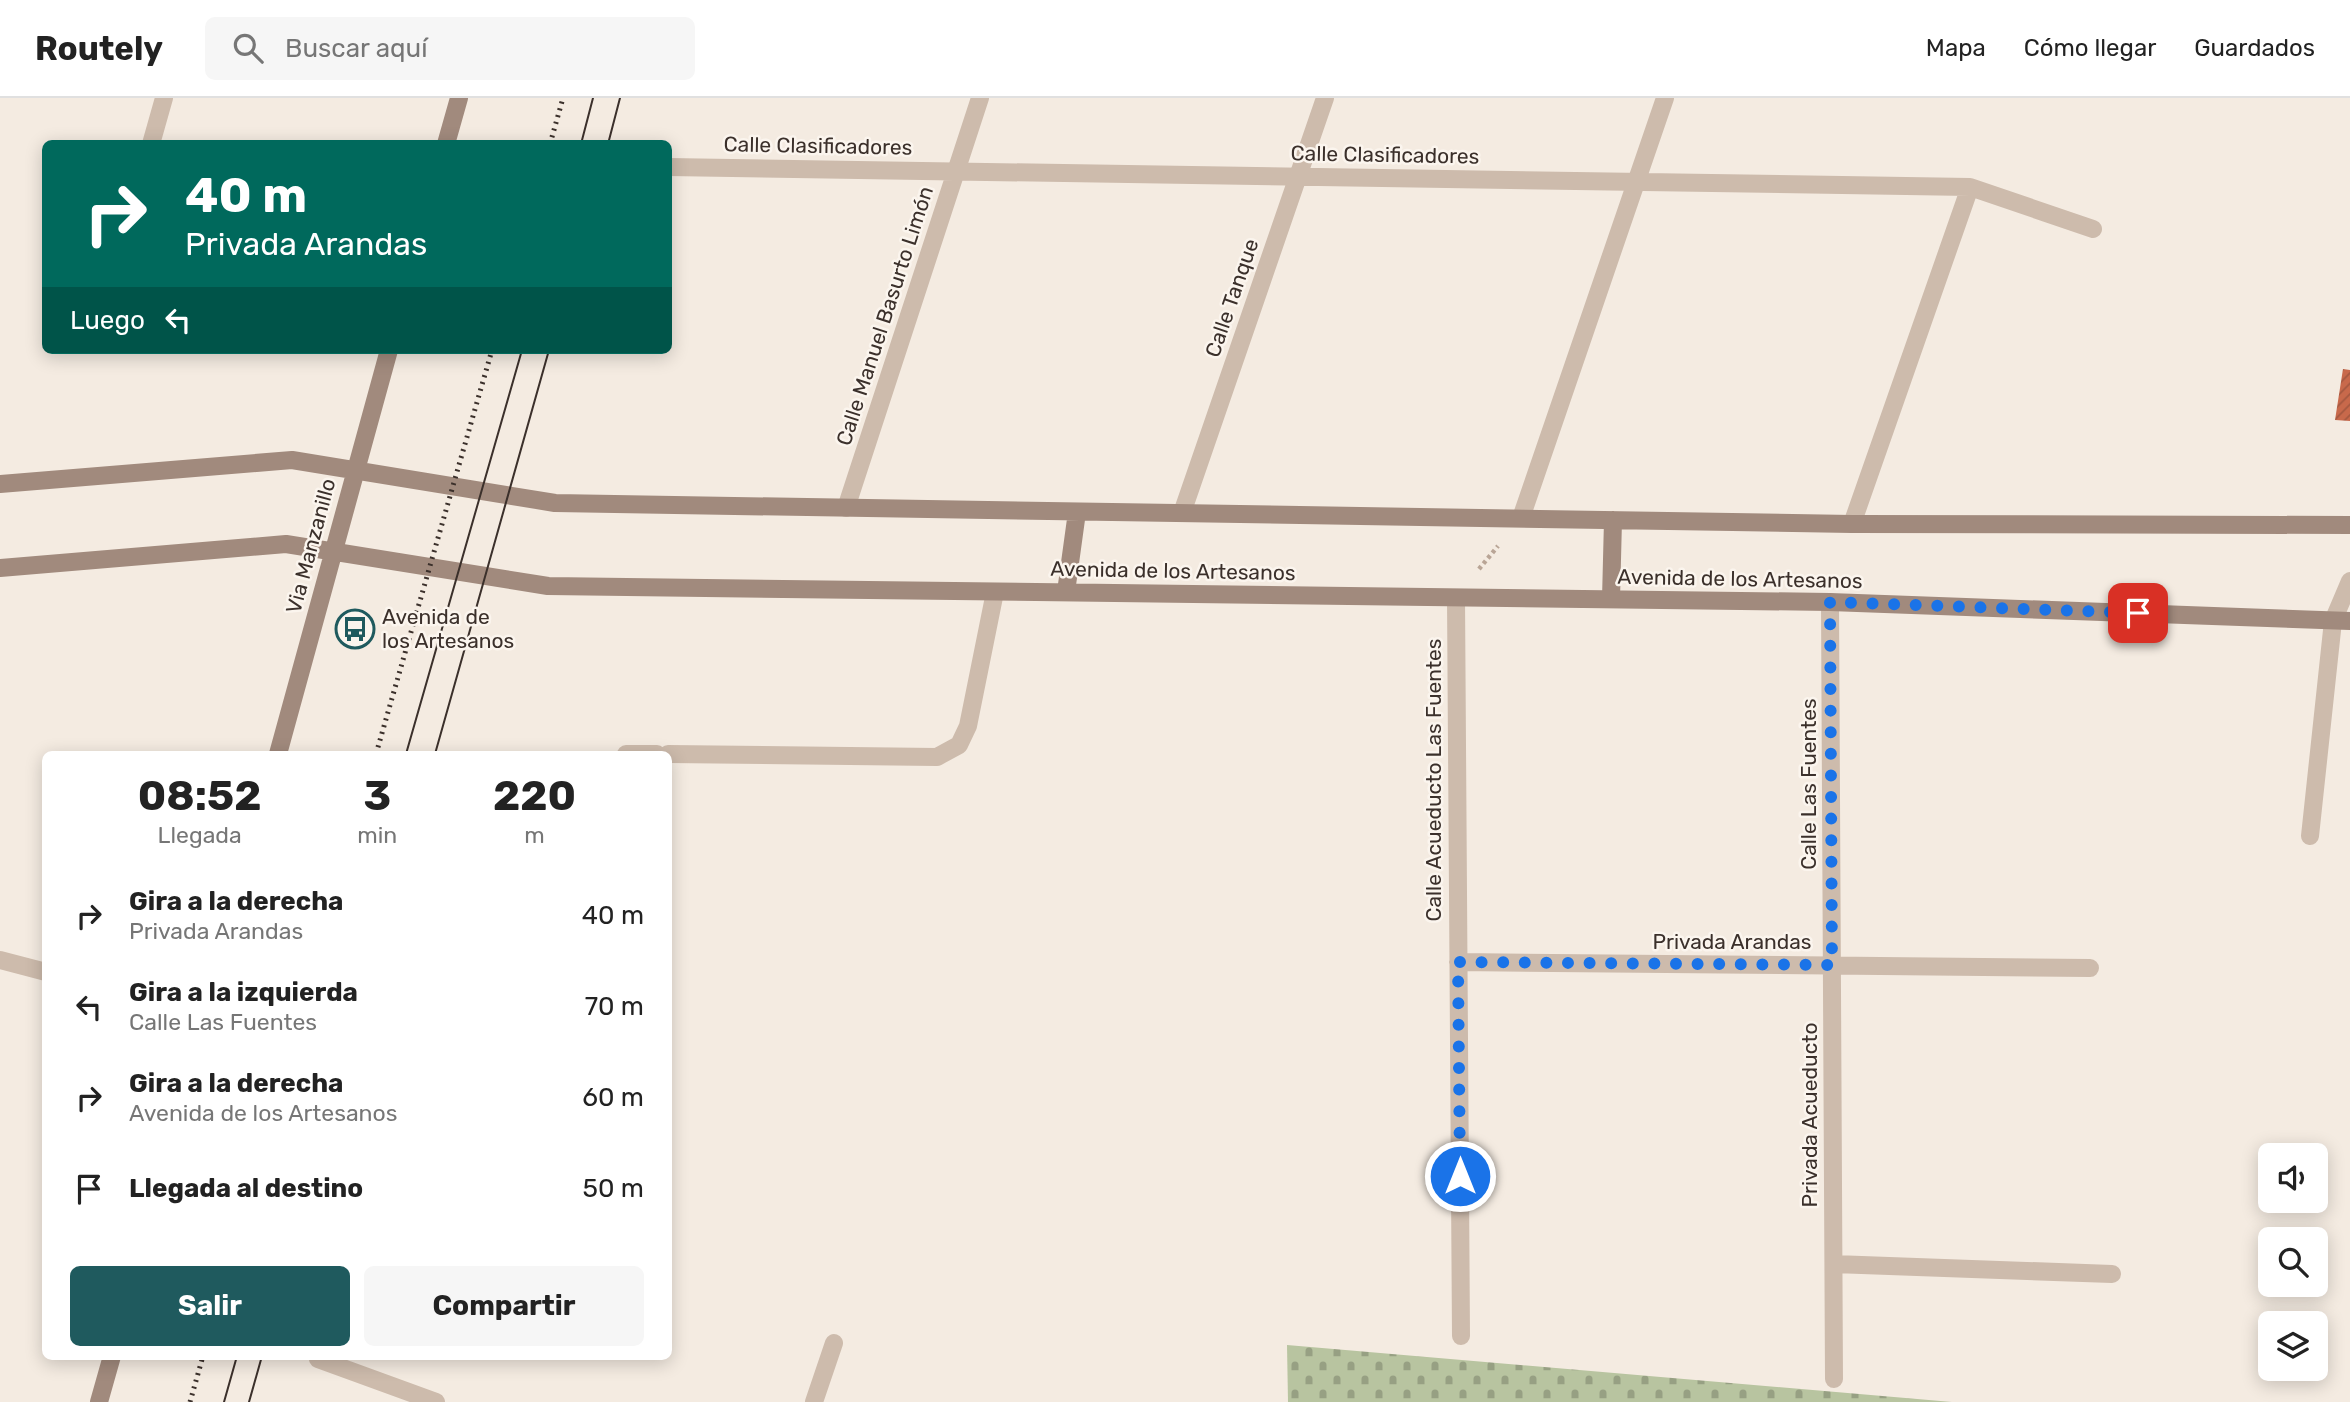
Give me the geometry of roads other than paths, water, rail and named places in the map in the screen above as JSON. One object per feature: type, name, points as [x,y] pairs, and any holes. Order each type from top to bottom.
[{"type":"street","points":[[152,140],[164,98]]},
{"type":"street","points":[[447,140],[458,98]]},
{"type":"street","name":"Calle Manuel Basurto Limón","points":[[846,508],[980,98]]},
{"type":"street","name":"Calle Tanque","points":[[1182,513],[1325,98]]},
{"type":"street","points":[[1521,518],[1665,98]]},
{"type":"street","name":"Calle Clasificadores","points":[[672,167],[1970,187],[2093,229]]},
{"type":"street","points":[[1852,524],[1970,187]]},
{"type":"street","name":"Via Manzanillo","points":[[279,751],[388,354]]},
{"type":"street","points":[[0,484],[292,460],[555,503],[1852,524],[2350,525]]},
{"type":"street","points":[[1066,593],[1077,512]]},
{"type":"street","points":[[1611,599],[1613,520]]},
{"type":"street","name":"Avenida de los Artesanos","points":[[0,568],[286,544],[548,586],[1830,602],[2342,621]]},
{"type":"street","points":[[2310,836],[2350,582]]},
{"type":"street","points":[[672,754],[937,757],[959,745],[968,726],[995,592]]},
{"type":"street","name":"Calle Acueducto Las Fuentes","points":[[1456,598],[1461,1336]]},
{"type":"street","name":"Calle Las Fuentes","points":[[1830,602],[1832,965]]},
{"type":"street","points":[[0,960],[42,971]]},
{"type":"street","name":"Privada Arandas","points":[[1458,962],[2090,968]]},
{"type":"street","name":"Privada Acueducto","points":[[1832,965],[1834,1379]]},
{"type":"street","points":[[1834,1264],[2112,1274]]},
{"type":"street","points":[[814,1402],[834,1343]]},
{"type":"street","points":[[99,1402],[111,1360]]},
{"type":"street","points":[[321,1360],[436,1402]]},
{"type":"tram line","points":[[582,140],[593,98]]},
{"type":"tram line","points":[[609,140],[620,98]]},
{"type":"tram line","points":[[407,751],[521,354]]},
{"type":"tram line","points":[[436,751],[548,354]]},
{"type":"tram line","points":[[224,1402],[236,1360]]},
{"type":"tram line","points":[[249,1402],[261,1360]]},
{"type":"railway","points":[[551,140],[563,98]]},
{"type":"railway","points":[[377,751],[491,354]]},
{"type":"railway","points":[[190,1402],[202,1360]]},
{"type":"place","name":"Avenida de los Artesanos","points":[[355,629]]}]
